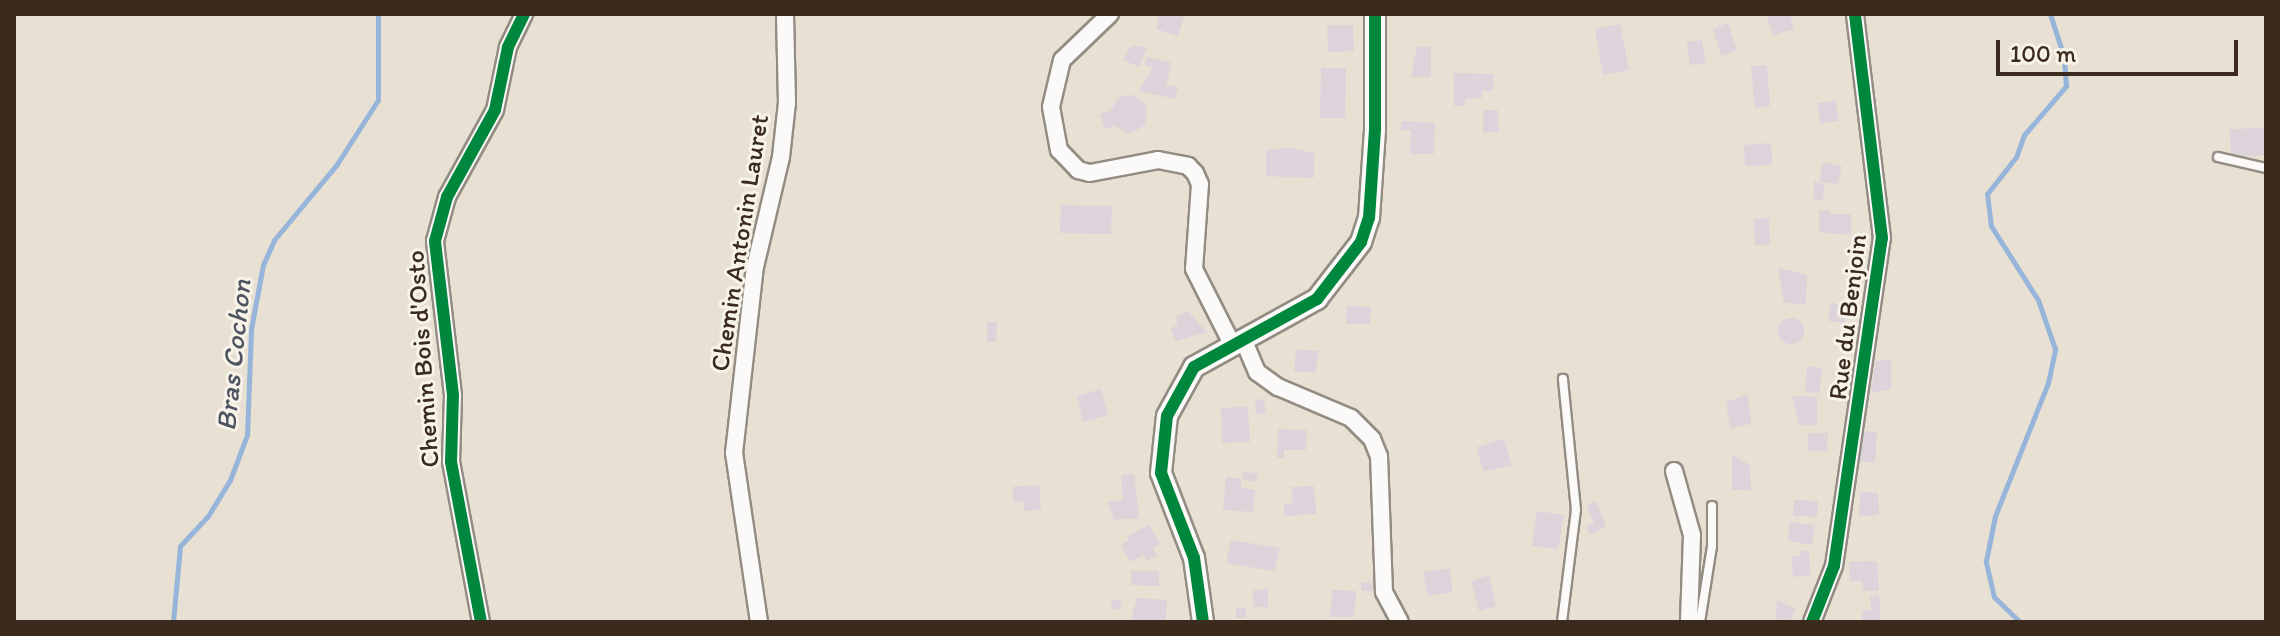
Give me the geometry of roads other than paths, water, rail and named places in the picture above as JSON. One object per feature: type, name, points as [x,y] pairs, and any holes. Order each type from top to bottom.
[{"type":"street","name":"Chemin Bois d'Osto","points":[[481,622],[451,462],[453,395],[435,241],[447,197],[495,110],[508,47],[524,14]]},
{"type":"street","name":"Chemin Antonin Lauret","points":[[759,622],[734,453],[755,267],[782,144],[785,14]]},
{"type":"street","points":[[1110,14],[1062,60],[1051,107],[1059,150],[1069,163],[1090,173],[1158,160],[1188,166],[1195,173],[1200,184],[1194,269],[1257,372],[1278,387],[1351,418],[1372,439],[1379,456],[1384,592],[1400,622]]},
{"type":"street","points":[[1203,622],[1194,558],[1161,473],[1161,448],[1178,387],[1194,367],[1317,299],[1335,283],[1361,242],[1369,218],[1373,159],[1375,14]]},
{"type":"street","name":"Rue du Benjoin","points":[[1812,622],[1834,566],[1882,238],[1855,14]]},
{"type":"street","points":[[1674,471],[1692,535],[1689,622]]},
{"type":"lane","points":[[2218,157],[2266,168]]},
{"type":"lane","points":[[1562,622],[1576,510],[1563,379]]},
{"type":"lane","points":[[1700,622],[1712,546],[1712,506]]},
{"type":"waterway","name":"Bras Cochon","points":[[173,622],[180,546],[208,516],[230,480],[247,435],[251,329],[263,265],[274,240],[337,164],[378,100],[378,14]]},
{"type":"waterway","points":[[2020,622],[1994,597],[1986,561],[1995,516],[2048,383],[2055,349],[2038,300],[1991,226],[1987,194],[2016,157],[2024,135],[2066,86],[2064,57],[2050,14]]}]
